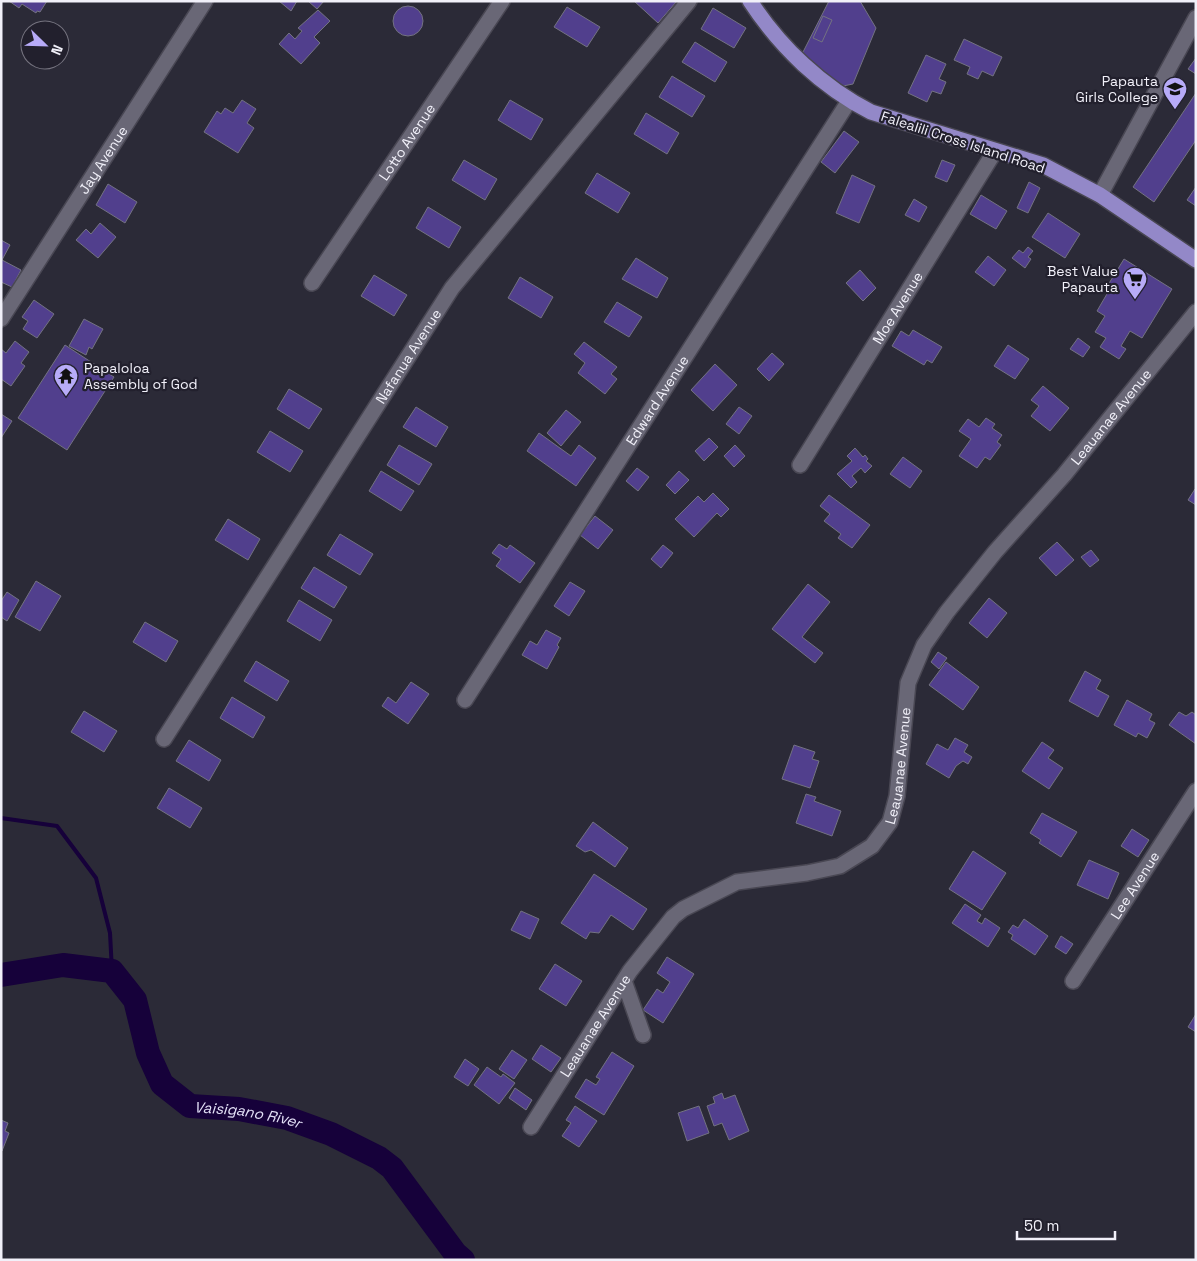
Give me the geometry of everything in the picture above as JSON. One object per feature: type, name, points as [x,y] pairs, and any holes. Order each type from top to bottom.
[{"type":"main road","name":"Falealili Cross Island Road","points":[[750,1],[765,24],[812,72],[849,101],[871,112],[1042,165],[1100,195],[1196,260]]},
{"type":"street","name":"Jay Avenue","points":[[1,318],[205,1]]},
{"type":"street","name":"Lotto Avenue","points":[[312,283],[502,1]]},
{"type":"street","name":"Nafanua Avenue","points":[[164,739],[452,288],[689,1]]},
{"type":"street","points":[[1100,195],[1196,18]]},
{"type":"street","name":"Edward Avenue","points":[[465,700],[849,101]]},
{"type":"street","name":"Moe Avenue","points":[[800,464],[995,152]]},
{"type":"street","name":"Leauanae Avenue","points":[[531,1127],[624,980],[673,917],[683,909],[737,882],[807,873],[840,866],[872,846],[890,822],[897,796],[908,683],[924,645],[995,552],[1064,475],[1196,312]]},
{"type":"street","name":"Lee Avenue","points":[[1073,981],[1196,791]]},
{"type":"street","points":[[624,980],[643,1035]]},
{"type":"building","points":[[9,1],[47,1],[40,12],[37,11],[36,13],[22,4],[19,8]]},
{"type":"building","points":[[279,1],[297,1],[291,11]]},
{"type":"building","points":[[308,1],[324,1],[317,9]]},
{"type":"building","points":[[634,1],[677,1],[658,23]]},
{"type":"building","points":[[829,1],[860,1],[876,28],[853,84],[843,86],[801,56]]},
{"type":"building","points":[[408,6],[419,10],[423,21],[419,32],[408,36],[397,32],[393,21],[397,10]]},
{"type":"building","points":[[567,7],[600,27],[587,47],[554,27]]},
{"type":"building","points":[[713,8],[746,28],[734,48],[701,29]]},
{"type":"building","points":[[318,10],[330,21],[314,37],[320,43],[301,64],[279,44],[289,33],[295,39],[302,31],[298,28]]},
{"type":"building","points":[[823,16],[832,20],[822,42],[813,38]]},
{"type":"building","points":[[964,39],[1002,57],[993,76],[982,71],[978,79],[967,74],[970,67],[954,60]]},
{"type":"building","points":[[695,42],[727,62],[715,82],[682,62]]},
{"type":"building","points":[[926,55],[946,64],[939,79],[946,82],[941,94],[932,91],[927,102],[908,93]]},
{"type":"building","points":[[1196,58],[1196,74],[1188,69]]},
{"type":"building","points":[[672,76],[705,96],[692,117],[659,97]]},
{"type":"building","points":[[1196,93],[1196,140],[1154,202],[1133,187]]},
{"type":"building","points":[[242,100],[256,109],[247,123],[254,128],[238,153],[204,132],[217,111],[221,114],[225,108],[233,113]]},
{"type":"building","points":[[510,100],[543,119],[531,140],[498,120]]},
{"type":"building","points":[[646,113],[679,133],[667,154],[634,134]]},
{"type":"building","points":[[844,131],[859,142],[835,173],[821,162]]},
{"type":"building","points":[[464,160],[497,179],[485,200],[452,180]]},
{"type":"building","points":[[942,160],[955,165],[947,182],[935,177]]},
{"type":"building","points":[[597,173],[630,193],[618,213],[585,193]]},
{"type":"building","points":[[852,175],[875,186],[859,223],[836,213]]},
{"type":"building","points":[[1029,182],[1040,188],[1028,213],[1017,208]]},
{"type":"building","points":[[108,184],[137,202],[125,223],[96,205]]},
{"type":"building","points":[[1196,187],[1196,206],[1187,200]]},
{"type":"building","points":[[981,195],[1007,211],[996,229],[970,214]]},
{"type":"building","points":[[914,199],[927,207],[919,222],[905,215]]},
{"type":"building","points":[[428,207],[461,227],[449,248],[416,228]]},
{"type":"building","points":[[1048,213],[1080,234],[1065,258],[1032,237]]},
{"type":"building","points":[[100,223],[116,237],[98,258],[76,240],[86,229],[91,234]]},
{"type":"building","points":[[1,240],[10,245],[2,260],[21,270],[12,287],[1,282]]},
{"type":"building","points":[[1028,247],[1033,251],[1028,257],[1031,259],[1025,268],[1012,258],[1019,250],[1023,253]]},
{"type":"building","points":[[988,256],[1006,270],[994,286],[975,272]]},
{"type":"building","points":[[636,258],[668,278],[657,298],[622,279]]},
{"type":"building","name":"Best Value Papauta","points":[[1124,259],[1172,289],[1142,338],[1130,331],[1121,346],[1126,349],[1119,359],[1100,347],[1106,338],[1095,332],[1105,316],[1097,311],[1111,287],[1108,285]]},
{"type":"building","points":[[860,270],[876,288],[863,301],[846,283]]},
{"type":"building","points":[[374,275],[407,295],[394,316],[361,296]]},
{"type":"building","points":[[520,277],[553,297],[541,318],[508,298]]},
{"type":"building","points":[[34,300],[54,314],[37,338],[23,329],[28,321],[22,317]]},
{"type":"building","points":[[617,302],[642,317],[629,337],[604,322]]},
{"type":"building","points":[[84,319],[103,329],[92,349],[89,347],[86,355],[69,346]]},
{"type":"building","points":[[913,330],[942,347],[932,363],[927,360],[924,365],[892,346],[901,331],[909,336]]},
{"type":"building","points":[[1078,338],[1090,347],[1083,357],[1070,349]]},
{"type":"building","points":[[15,341],[29,352],[21,363],[25,366],[11,386],[1,379],[1,349],[6,353]]},
{"type":"building","points":[[584,342],[617,367],[611,374],[617,379],[605,394],[578,373],[585,363],[574,354]]},
{"type":"building","name":"Papaloloa Assembly of God","points":[[65,345],[114,377],[67,450],[18,418]]},
{"type":"building","points":[[1008,345],[1029,359],[1015,379],[994,366]]},
{"type":"building","points":[[772,353],[784,364],[769,381],[757,369]]},
{"type":"building","points":[[715,364],[737,385],[713,411],[691,390]]},
{"type":"building","points":[[1043,386],[1069,408],[1050,431],[1031,416],[1039,406],[1031,400]]},
{"type":"building","points":[[289,389],[322,409],[309,429],[277,409]]},
{"type":"building","points":[[416,407],[448,427],[436,447],[403,427]]},
{"type":"building","points":[[739,407],[752,416],[739,434],[726,424]]},
{"type":"building","points":[[566,410],[581,422],[561,446],[547,433]]},
{"type":"building","points":[[1,414],[12,421],[1,438]]},
{"type":"building","points":[[986,418],[995,424],[992,428],[1002,435],[997,442],[1001,445],[990,460],[985,457],[977,468],[959,456],[971,439],[959,431],[968,419],[979,427]]},
{"type":"building","points":[[270,431],[303,451],[290,472],[257,452]]},
{"type":"building","points":[[539,433],[571,456],[579,445],[596,458],[576,486],[527,451]]},
{"type":"building","points":[[709,438],[718,447],[704,461],[695,451]]},
{"type":"building","points":[[399,445],[432,464],[419,485],[387,465]]},
{"type":"building","points":[[735,445],[745,456],[734,467],[724,456]]},
{"type":"building","points":[[855,448],[863,457],[865,455],[868,459],[866,461],[872,466],[865,473],[861,468],[852,476],[857,482],[851,488],[837,474],[852,461],[847,456]]},
{"type":"building","points":[[903,457],[922,471],[910,488],[890,474]]},
{"type":"building","points":[[637,468],[649,477],[638,491],[626,481]]},
{"type":"building","points":[[381,471],[414,491],[401,511],[369,491]]},
{"type":"building","points":[[679,471],[689,480],[675,494],[666,485]]},
{"type":"building","points":[[1196,489],[1196,505],[1188,500]]},
{"type":"building","points":[[713,493],[729,509],[721,517],[717,513],[694,537],[675,519],[698,496],[704,502]]},
{"type":"building","points":[[829,495],[870,525],[852,548],[838,538],[841,534],[824,521],[830,514],[820,506]]},
{"type":"building","points":[[595,516],[613,530],[598,549],[580,535]]},
{"type":"building","points":[[228,519],[260,539],[248,560],[215,540]]},
{"type":"building","points":[[340,534],[373,554],[360,575],[327,555]]},
{"type":"building","points":[[1057,542],[1074,560],[1056,576],[1039,558]]},
{"type":"building","points":[[499,544],[507,549],[510,545],[535,563],[520,583],[496,566],[501,559],[492,553]]},
{"type":"building","points":[[663,545],[673,553],[661,568],[651,559]]},
{"type":"building","points":[[1091,550],[1099,560],[1090,567],[1081,557]]},
{"type":"building","points":[[314,567],[347,587],[334,608],[301,588]]},
{"type":"building","points":[[36,581],[61,596],[40,631],[15,617]]},
{"type":"building","points":[[570,582],[585,591],[569,616],[554,606]]},
{"type":"building","points":[[808,584],[830,602],[802,637],[823,653],[815,663],[772,629]]},
{"type":"building","points":[[7,592],[19,600],[7,621],[1,617],[1,601]]},
{"type":"building","points":[[989,598],[1007,613],[987,638],[969,623]]},
{"type":"building","points":[[299,600],[332,620],[320,641],[287,621]]},
{"type":"building","points":[[145,622],[178,641],[166,662],[133,642]]},
{"type":"building","points":[[546,630],[561,638],[557,645],[559,647],[547,669],[522,655],[530,641],[537,645]]},
{"type":"building","points":[[938,652],[947,658],[939,669],[931,662]]},
{"type":"building","points":[[256,661],[289,681],[277,701],[244,681]]},
{"type":"building","points":[[946,662],[979,687],[963,710],[929,685]]},
{"type":"building","points":[[1085,671],[1101,680],[1096,689],[1109,696],[1098,717],[1069,701]]},
{"type":"building","points":[[411,682],[429,694],[408,724],[382,706],[388,697],[396,703]]},
{"type":"building","points":[[232,697],[265,717],[253,738],[220,718]]},
{"type":"building","points":[[1127,700],[1152,714],[1149,720],[1155,723],[1147,738],[1138,733],[1136,737],[1114,725]]},
{"type":"building","points":[[84,711],[117,731],[104,752],[71,732]]},
{"type":"building","points":[[1179,712],[1186,716],[1192,712],[1196,715],[1196,744],[1169,725]]},
{"type":"building","points":[[955,738],[968,745],[964,752],[972,757],[968,764],[963,761],[956,766],[949,778],[926,764],[937,744],[948,750]]},
{"type":"building","points":[[189,740],[221,760],[209,781],[176,761]]},
{"type":"building","points":[[1042,742],[1054,750],[1048,758],[1063,768],[1049,789],[1022,771]]},
{"type":"building","points":[[794,745],[815,752],[812,759],[819,761],[810,788],[782,779]]},
{"type":"building","points":[[169,788],[202,808],[190,828],[157,808]]},
{"type":"building","points":[[806,794],[816,797],[814,801],[841,811],[832,836],[796,823]]},
{"type":"building","points":[[1042,813],[1077,832],[1061,857],[1039,843],[1041,840],[1030,833]]},
{"type":"building","points":[[593,822],[628,848],[615,867],[591,850],[585,852],[576,846]]},
{"type":"building","points":[[1132,829],[1149,840],[1138,857],[1121,846]]},
{"type":"building","points":[[973,851],[1006,873],[982,910],[949,889]]},
{"type":"building","points":[[1089,860],[1119,873],[1108,899],[1077,885]]},
{"type":"building","points":[[594,874],[647,909],[633,930],[611,915],[599,933],[590,932],[586,939],[561,923]]},
{"type":"building","points":[[965,904],[981,915],[977,921],[982,924],[985,918],[1000,928],[988,947],[952,923]]},
{"type":"building","points":[[521,911],[539,919],[530,939],[511,930]]},
{"type":"building","points":[[1024,919],[1048,936],[1035,955],[1011,939],[1013,935],[1008,932],[1013,925],[1018,928]]},
{"type":"building","points":[[1061,936],[1073,944],[1066,954],[1055,947]]},
{"type":"building","points":[[667,957],[694,974],[663,1023],[643,1010],[657,989],[663,993],[670,982],[657,973]]},
{"type":"building","points":[[555,964],[582,981],[566,1006],[539,989]]},
{"type":"building","points":[[1196,1014],[1196,1032],[1188,1027]]},
{"type":"building","points":[[541,1045],[561,1058],[551,1072],[532,1059]]},
{"type":"building","points":[[512,1050],[527,1060],[514,1079],[499,1069]]},
{"type":"building","points":[[612,1052],[634,1066],[604,1115],[575,1097],[586,1079],[596,1085],[600,1079],[596,1077]]},
{"type":"building","points":[[465,1059],[479,1069],[468,1086],[454,1077]]},
{"type":"building","points":[[487,1067],[501,1077],[503,1074],[515,1083],[499,1104],[474,1085]]},
{"type":"building","points":[[515,1088],[532,1100],[526,1110],[509,1098]]},
{"type":"building","points":[[722,1093],[724,1099],[735,1095],[749,1131],[729,1140],[722,1123],[714,1126],[707,1106],[715,1103],[713,1097]]},
{"type":"building","points":[[575,1106],[597,1121],[579,1147],[562,1136],[571,1123],[566,1120]]},
{"type":"building","points":[[699,1106],[709,1133],[687,1141],[678,1113]]},
{"type":"building","points":[[1,1120],[8,1123],[5,1131],[9,1133],[2,1151]]},
{"type":"waterway","points":[[1,818],[57,826],[96,878],[110,933],[112,971]]},
{"type":"waterway","name":"Vaisigano River","points":[[1,975],[63,965],[112,971],[135,1000],[148,1053],[162,1084],[190,1106],[239,1109],[287,1118],[331,1134],[379,1158],[392,1168],[455,1253],[463,1260]]},
{"type":"place","name":"Papauta Girls College","points":[[1175,110]]},
{"type":"place","name":"Best Value Papauta","points":[[1135,300]]},
{"type":"place","name":"Papaloloa Assembly of God","points":[[66,397]]}]
